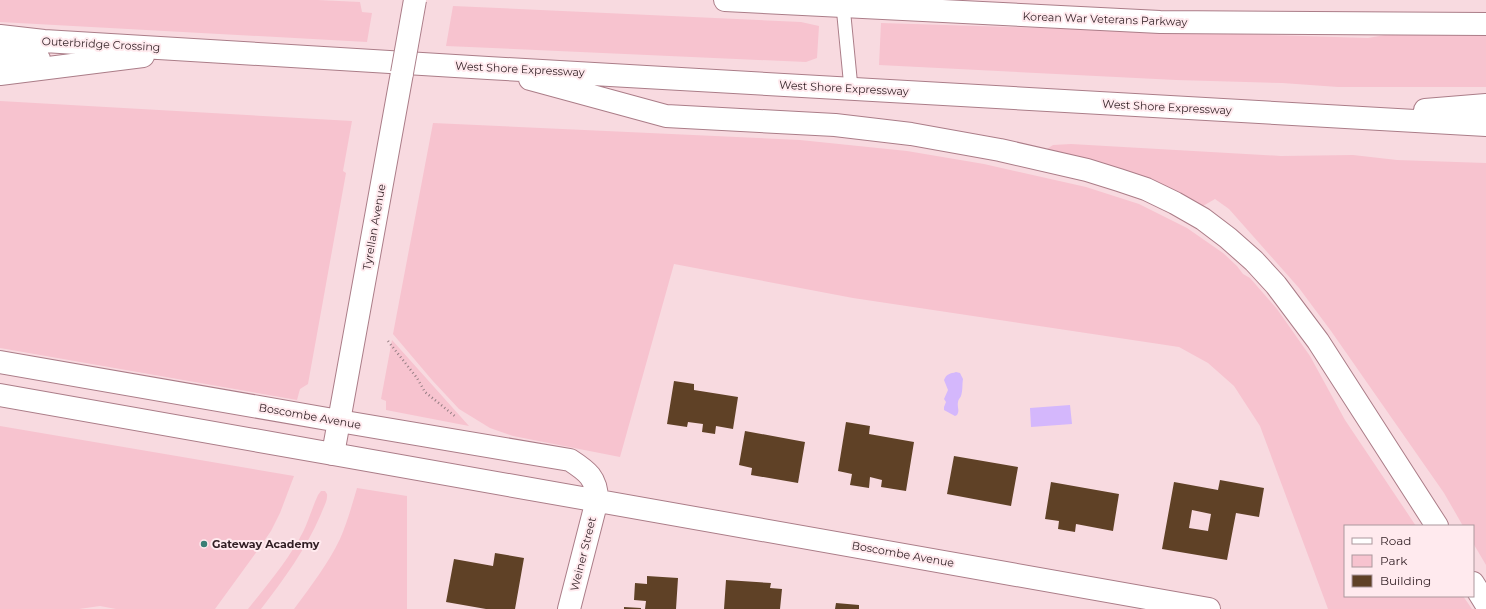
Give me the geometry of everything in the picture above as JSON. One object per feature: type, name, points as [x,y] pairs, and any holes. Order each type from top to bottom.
[{"type":"main road","name":"Tyrellan Avenue","points":[[333,454],[415,0]]},
{"type":"main road","name":"Korean War Veterans Parkway","points":[[725,0],[1160,22],[1486,24]]},
{"type":"main road","name":"Outerbridge Crossing","points":[[0,36],[202,49]]},
{"type":"main road","name":"West Shore Expressway","points":[[202,49],[488,68],[1486,125]]},
{"type":"main road","points":[[0,56],[42,59],[202,49]]},
{"type":"main road","points":[[0,74],[202,49]]},
{"type":"main road","points":[[488,68],[666,116],[849,126],[911,134],[1000,150],[1080,168],[1146,189],[1203,219],[1228,238],[1254,261],[1276,285],[1322,347],[1436,525]]},
{"type":"main road","points":[[1334,117],[1486,105]]},
{"type":"main road","name":"Boscombe Avenue","points":[[0,362],[570,460],[583,468],[594,480],[597,489],[597,500]]},
{"type":"main road","name":"Boscombe Avenue","points":[[0,395],[1209,609]]},
{"type":"main road","name":"Weiner Street","points":[[569,609],[597,500]]},
{"type":"main road","points":[[1474,585],[1486,604]]},
{"type":"lane","points":[[843,6],[851,88]]},
{"type":"path","points":[[388,341],[426,392],[457,418]]},
{"type":"green space","points":[[0,0],[318,0],[360,2],[362,12],[372,13],[367,42],[0,22]]},
{"type":"green space","points":[[453,6],[801,22],[819,26],[817,58],[806,62],[446,46]]},
{"type":"green space","points":[[881,23],[1368,38],[1385,35],[1486,34],[1486,87],[1338,87],[1282,83],[1176,80],[879,65]]},
{"type":"green space","points":[[0,101],[352,121],[343,171],[346,173],[308,384],[300,389],[297,400],[0,348]]},
{"type":"green space","points":[[433,123],[800,140],[907,151],[984,164],[1086,187],[1139,204],[1187,228],[1223,253],[1243,274],[1250,278],[1277,309],[1310,356],[1345,420],[1415,525],[1344,525],[1344,597],[1464,597],[1472,609],[1328,609],[1260,426],[1234,386],[1208,363],[1179,347],[853,298],[674,264],[620,457],[513,436],[490,428],[459,409],[393,334]]},
{"type":"green space","points":[[1071,144],[1281,156],[1353,155],[1397,160],[1486,163],[1486,565],[1474,545],[1474,525],[1462,525],[1444,493],[1331,331],[1299,288],[1229,209],[1215,199],[1203,206],[1181,195],[1048,151],[1047,149],[1053,145]]},
{"type":"green space","points":[[392,340],[469,426],[386,410],[386,401],[381,399]]},
{"type":"green space","name":"Gateway Academy","points":[[0,426],[294,476],[280,513],[271,531],[215,609],[116,609],[100,606],[79,609],[0,609]]},
{"type":"green space","points":[[357,488],[407,496],[407,609],[294,609],[319,575],[340,539]]},
{"type":"green space","points":[[321,491],[325,491],[327,494],[326,502],[309,539],[301,552],[261,609],[248,609],[292,551],[304,530]]},
{"type":"shaded area","points":[[956,372],[960,373],[963,379],[962,394],[958,402],[958,412],[955,416],[944,410],[946,402],[944,399],[948,390],[944,380],[948,375]]},
{"type":"shaded area","points":[[1070,405],[1072,424],[1031,427],[1030,408]]},
{"type":"building","points":[[674,381],[694,384],[694,390],[738,397],[733,429],[716,426],[715,434],[702,432],[703,424],[688,422],[687,427],[667,424]]},
{"type":"building","points":[[846,422],[870,426],[869,434],[914,442],[906,491],[881,487],[882,480],[870,477],[869,488],[850,485],[852,474],[838,471]]},
{"type":"building","points":[[745,431],[805,442],[798,483],[751,475],[752,468],[739,465]]},
{"type":"building","points":[[954,456],[1018,467],[1011,506],[947,494]]},
{"type":"building","points":[[1220,480],[1264,488],[1259,517],[1236,513],[1227,560],[1162,549],[1174,482],[1218,490]],"holes":[[[1192,510],[1211,514],[1208,531],[1189,528]]]},
{"type":"building","points":[[1051,482],[1119,494],[1113,531],[1076,524],[1075,532],[1058,529],[1059,521],[1045,519]]},
{"type":"building","points":[[495,553],[524,558],[515,609],[486,609],[446,602],[454,559],[493,566]]},
{"type":"building","points":[[647,576],[678,578],[676,609],[645,609],[646,601],[634,600],[635,583],[647,584]]},
{"type":"building","points":[[726,580],[771,583],[770,588],[782,589],[780,609],[724,609]]},
{"type":"building","points":[[836,603],[859,605],[859,609],[835,609]]},
{"type":"building","points":[[624,607],[641,608],[641,609],[624,609]]},
{"type":"place","name":"Gateway Academy","points":[[204,544]]}]
